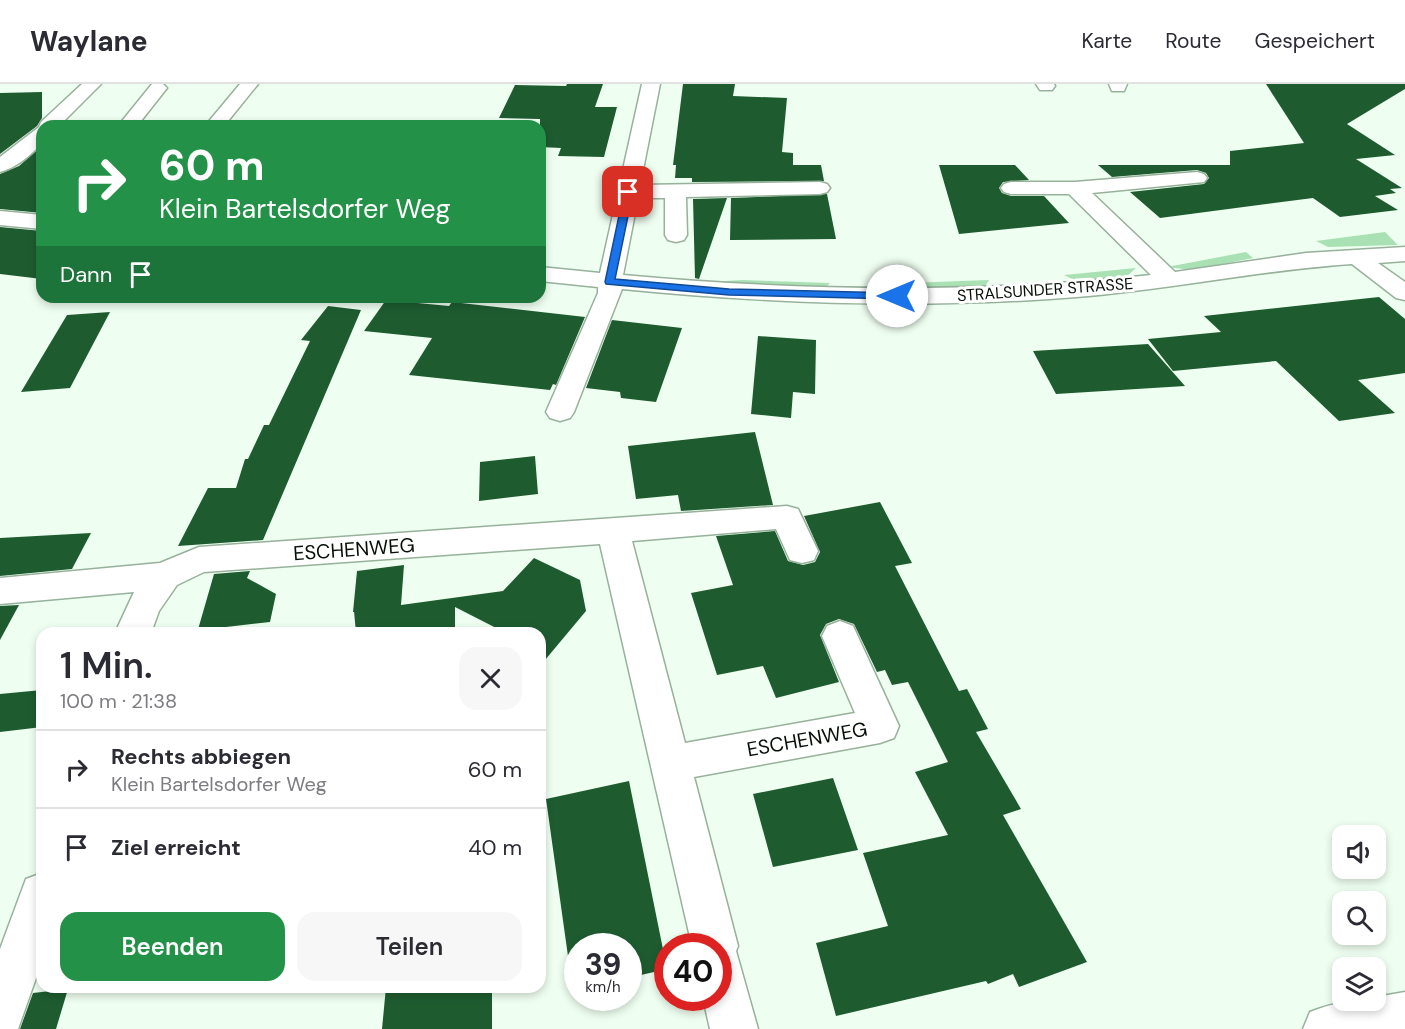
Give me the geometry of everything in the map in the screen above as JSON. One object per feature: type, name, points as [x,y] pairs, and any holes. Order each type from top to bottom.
[{"type":"street","points":[[54,120],[92,84]]},
{"type":"street","points":[[219,120],[249,84]]},
{"type":"street","points":[[560,412],[610,293],[610,282],[651,84]]},
{"type":"street","points":[[132,120],[158,88]]},
{"type":"street","points":[[0,166],[24,150],[36,138]]},
{"type":"street","points":[[1011,188],[1075,188],[1197,178]]},
{"type":"street","points":[[628,192],[820,188]]},
{"type":"street","points":[[1075,188],[1170,280]]},
{"type":"street","points":[[675,191],[676,235]]},
{"type":"street","points":[[0,218],[36,219]]},
{"type":"street","name":"STRALSUNDER STRASSE","points":[[546,275],[729,292],[939,296],[1077,290],[1170,280],[1298,261],[1405,254]]},
{"type":"street","points":[[1357,256],[1405,293]]},
{"type":"street","name":"ESCHENWEG","points":[[135,627],[143,606],[165,576],[199,560],[787,517],[802,550]]},
{"type":"street","points":[[613,531],[712,933]]},
{"type":"street","points":[[0,591],[165,576]]},
{"type":"street","name":"ESCHENWEG","points":[[671,763],[880,726],[840,636]]},
{"type":"street","points":[[0,1015],[36,912]]},
{"type":"street","points":[[730,1011],[734,1029]]},
{"type":"street","points":[[1327,1029],[1405,1016]]},
{"type":"green space","points":[[1385,232],[1398,245],[1328,247],[1316,241]]},
{"type":"green space","points":[[1246,252],[1253,258],[1192,270],[1167,267]]},
{"type":"green space","points":[[1136,268],[1125,278],[1076,281],[1064,275]]},
{"type":"green space","points":[[742,280],[830,283],[823,290],[694,283]]},
{"type":"green space","points":[[989,280],[984,288],[917,291],[909,283]]},
{"type":"building","points":[[567,84],[603,84],[595,107],[617,107],[604,157],[558,156],[561,148],[546,147],[546,120],[499,118],[515,85],[566,86]]},
{"type":"building","points":[[683,84],[735,84],[733,96],[787,98],[782,152],[793,153],[793,165],[821,165],[824,181],[692,182],[692,178],[675,178],[676,165],[673,165]]},
{"type":"building","points":[[1266,84],[1405,84],[1405,89],[1347,124],[1395,155],[1356,159],[1402,188],[1390,189],[1396,193],[1375,196],[1398,210],[1340,217],[1313,198],[1160,218],[1130,192],[1204,184],[1209,178],[1206,173],[1197,170],[1112,177],[1098,165],[1230,165],[1230,151],[1304,143]]},
{"type":"building","points":[[42,92],[41,120],[36,120],[36,127],[0,154],[0,93]]},
{"type":"building","points":[[36,151],[36,212],[0,209],[0,174],[19,166]]},
{"type":"building","points":[[939,165],[1015,165],[1029,180],[1003,182],[999,188],[1002,193],[1011,196],[1044,196],[1069,223],[959,234]]},
{"type":"building","points":[[827,194],[836,239],[730,240],[731,198]]},
{"type":"building","points":[[727,198],[699,279],[695,278],[693,199]]},
{"type":"building","points":[[0,227],[36,230],[36,278],[0,274]]},
{"type":"building","points":[[1379,297],[1405,319],[1405,373],[1358,380],[1395,413],[1339,421],[1276,361],[1173,371],[1148,339],[1221,332],[1204,316]]},
{"type":"building","points":[[384,303],[449,306],[451,303],[461,303],[585,317],[556,385],[553,384],[550,390],[409,375],[432,338],[364,331]]},
{"type":"building","points":[[328,306],[361,310],[263,540],[178,546],[208,488],[236,488],[245,459],[248,459],[264,425],[269,425],[310,341],[301,340]]},
{"type":"building","points":[[110,312],[70,388],[21,392],[67,315]]},
{"type":"building","points":[[612,320],[682,328],[656,402],[621,398],[620,392],[586,388]]},
{"type":"building","points":[[758,336],[816,340],[815,394],[793,392],[791,418],[751,414]]},
{"type":"building","points":[[1148,344],[1185,386],[1056,394],[1033,351]]},
{"type":"building","points":[[755,432],[773,505],[681,511],[678,495],[636,499],[628,446]]},
{"type":"building","points":[[535,456],[538,494],[479,501],[480,462]]},
{"type":"building","points":[[880,502],[912,563],[895,566],[959,691],[967,689],[988,729],[976,732],[1021,809],[1003,815],[1087,962],[1019,987],[1013,974],[988,984],[986,981],[836,1016],[816,943],[888,926],[863,853],[948,835],[915,772],[948,762],[908,682],[892,685],[885,670],[877,672],[854,624],[839,619],[826,624],[820,635],[839,682],[776,698],[763,666],[717,675],[691,593],[733,585],[716,536],[775,531],[788,561],[803,565],[815,562],[820,552],[804,516]]},
{"type":"building","points":[[91,533],[72,569],[0,576],[0,538]]},
{"type":"building","points":[[534,558],[580,580],[586,611],[546,659],[546,627],[494,627],[455,607],[455,627],[355,627],[353,612],[357,571],[404,565],[401,605],[503,591]]},
{"type":"building","points":[[250,571],[247,578],[276,594],[270,622],[226,627],[199,627],[214,574]]},
{"type":"building","points":[[19,605],[0,640],[0,606]]},
{"type":"building","points":[[36,691],[36,728],[0,732],[0,694]]},
{"type":"building","points":[[833,778],[858,850],[773,867],[753,794]]},
{"type":"building","points":[[629,781],[660,933],[654,933],[654,972],[642,975],[642,933],[565,933],[546,799]]},
{"type":"building","points":[[33,993],[67,993],[56,1029],[20,1029]]},
{"type":"building","points":[[385,993],[492,993],[492,1029],[382,1029]]},
{"type":"route","points":[[628,192],[610,282],[729,292],[897,296]]}]
